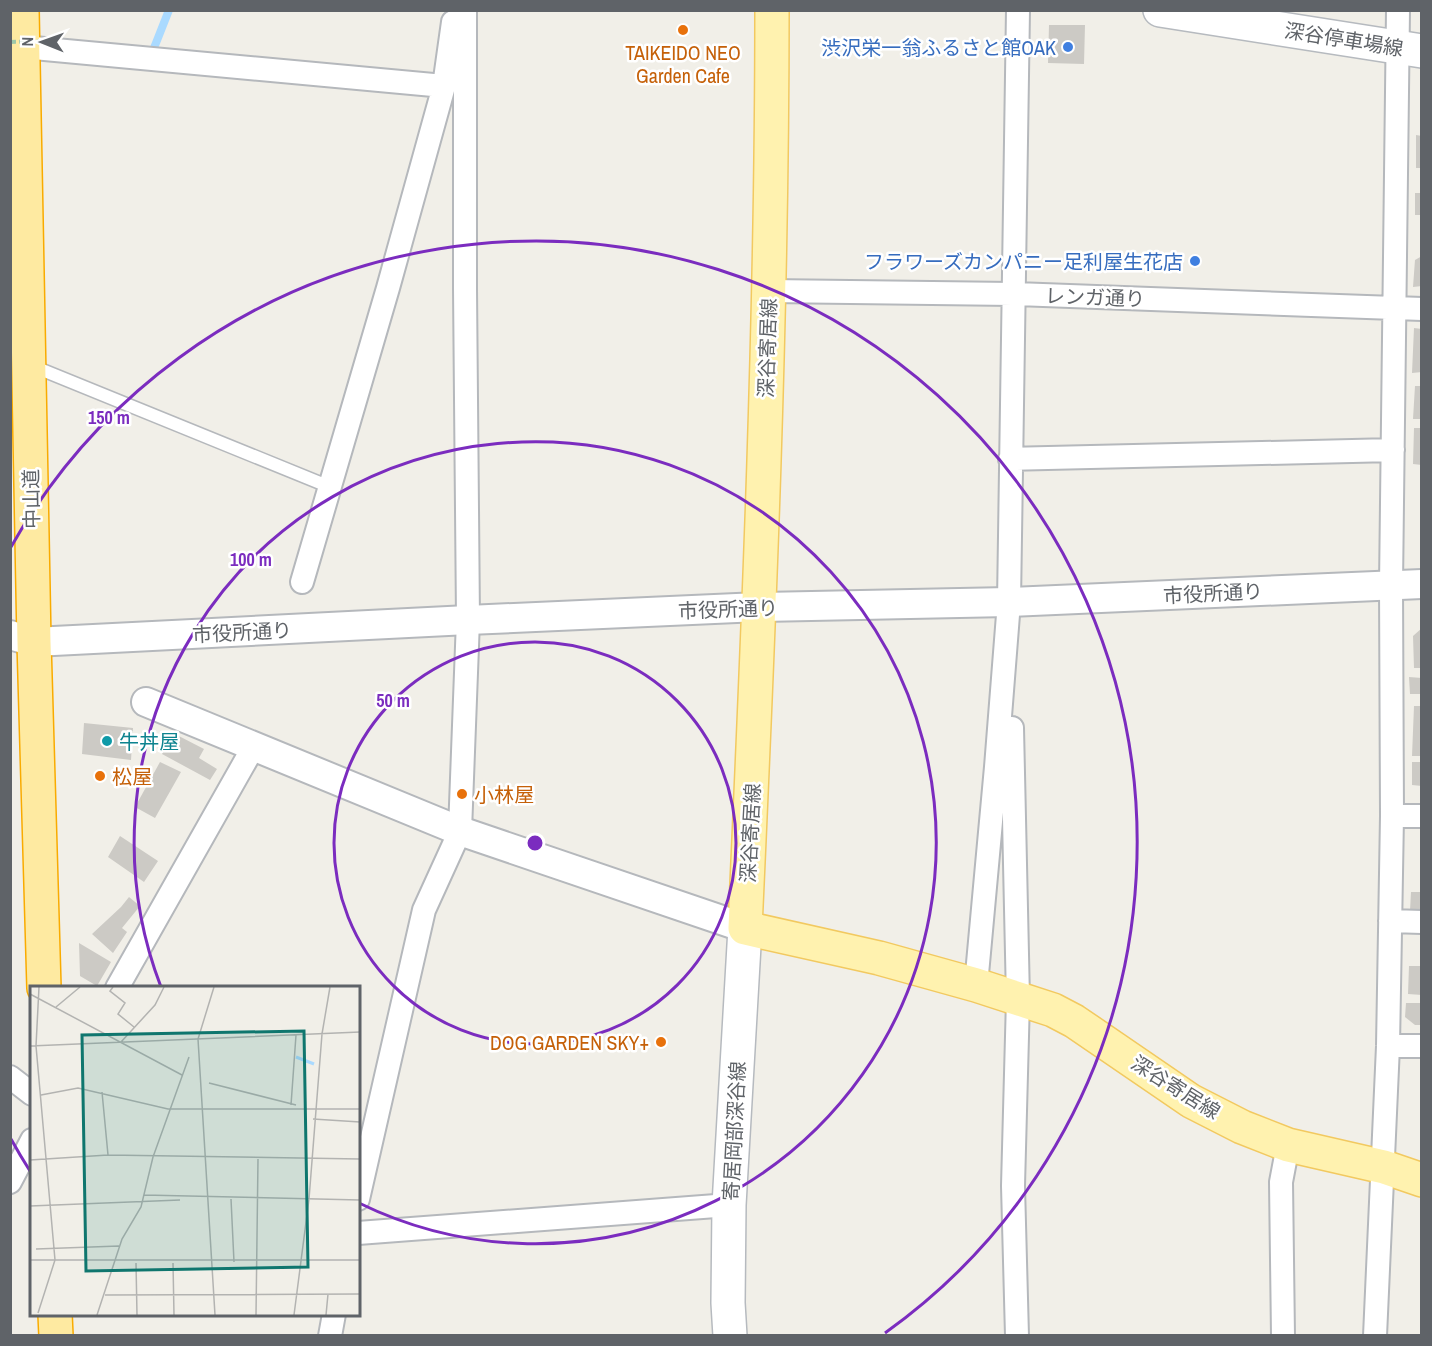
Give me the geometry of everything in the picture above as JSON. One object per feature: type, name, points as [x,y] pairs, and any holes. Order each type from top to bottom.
[{"type":"highway","name":"中山道","points":[[22,10],[27,43],[29,365],[22,639],[44,986]]},
{"type":"highway","points":[[55,1316],[56,1335]]},
{"type":"main road","name":"深谷寄居線","points":[[772,10],[769,291],[759,607],[745,928],[879,958],[976,985],[1053,1010],[1074,1021],[1191,1101],[1242,1127],[1288,1145],[1383,1167],[1422,1180]]},
{"type":"main road","name":"深谷停車場線","points":[[1160,10],[1410,50]]},
{"type":"main road","name":"寄居岡部深谷線","points":[[730,1335],[729,1205],[745,928]]},
{"type":"street","points":[[302,582],[444,86],[455,10]]},
{"type":"street","points":[[360,1190],[424,910],[460,831],[468,620],[465,10]]},
{"type":"street","points":[[1017,1335],[1013,1186],[1018,999],[1009,602],[1018,10]]},
{"type":"street","points":[[1376,1335],[1388,1046],[1392,816],[1391,585],[1395,308],[1410,50],[1398,10]]},
{"type":"street","points":[[27,43],[444,86]]},
{"type":"street","name":"レンガ通り","points":[[769,291],[1013,294],[1422,309]]},
{"type":"street","points":[[1010,459],[1393,450]]},
{"type":"street","name":"市役所通り","points":[[22,639],[759,607],[1009,602],[1422,584]]},
{"type":"street","points":[[976,985],[1009,602]]},
{"type":"street","points":[[146,702],[460,831],[745,928]]},
{"type":"street","points":[[118,986],[254,746]]},
{"type":"street","points":[[1392,816],[1422,816]]},
{"type":"street","points":[[1390,921],[1422,922]]},
{"type":"street","points":[[1388,1046],[1422,1046]]},
{"type":"street","points":[[10,1077],[30,1092]]},
{"type":"street","points":[[10,1182],[30,1144]]},
{"type":"street","points":[[1283,1335],[1281,1182],[1288,1145]]},
{"type":"street","points":[[360,1233],[729,1205]]},
{"type":"street","points":[[330,1335],[334,1316]]},
{"type":"lane","points":[[29,365],[330,487]]},
{"type":"building","points":[[1049,25],[1085,25],[1084,64],[1048,63]]},
{"type":"building","points":[[1416,135],[1422,136],[1422,168],[1416,168]]},
{"type":"building","points":[[1415,193],[1422,193],[1422,215],[1415,215]]},
{"type":"building","points":[[1422,256],[1422,286],[1413,287],[1415,260]]},
{"type":"building","points":[[1414,328],[1422,329],[1422,372],[1412,373]]},
{"type":"building","points":[[1415,386],[1422,386],[1422,419],[1413,419]]},
{"type":"building","points":[[1414,428],[1422,428],[1422,465],[1413,464]]},
{"type":"building","points":[[1422,628],[1422,668],[1414,668],[1413,636]]},
{"type":"building","points":[[1409,677],[1422,678],[1422,694],[1410,694]]},
{"type":"building","points":[[1414,706],[1422,706],[1422,756],[1412,756]]},
{"type":"building","name":"牛丼屋","points":[[84,723],[133,728],[131,760],[82,754]]},
{"type":"building","points":[[173,733],[204,749],[199,758],[217,769],[210,780],[162,754]]},
{"type":"building","points":[[160,762],[181,772],[155,818],[135,807]]},
{"type":"building","points":[[1412,762],[1422,762],[1422,786],[1412,785]]},
{"type":"building","points":[[120,836],[158,861],[144,882],[108,857]]},
{"type":"building","points":[[1411,892],[1420,892],[1420,912],[1410,911]]},
{"type":"building","points":[[129,897],[140,906],[122,928],[127,932],[113,953],[92,934]]},
{"type":"building","points":[[79,943],[111,962],[97,986],[80,976]]},
{"type":"building","points":[[1409,966],[1422,966],[1422,995],[1408,994]]},
{"type":"building","points":[[1406,1003],[1422,1003],[1422,1025],[1415,1025],[1405,1017]]},
{"type":"waterway","points":[[154,48],[169,10]]},
{"type":"place","name":"TAIKEIDO NEO Garden Cafe","points":[[683,30]]},
{"type":"place","name":"渋沢栄一翁ふるさと館OAK","points":[[1068,47]]},
{"type":"place","name":"フラワーズカンパニー足利屋生花店","points":[[1195,261]]},
{"type":"place","name":"牛丼屋","points":[[107,741]]},
{"type":"place","name":"松屋","points":[[100,776]]},
{"type":"place","name":"小林屋","points":[[462,794]]},
{"type":"place","name":"DOG GARDEN SKY+","points":[[661,1042]]}]
